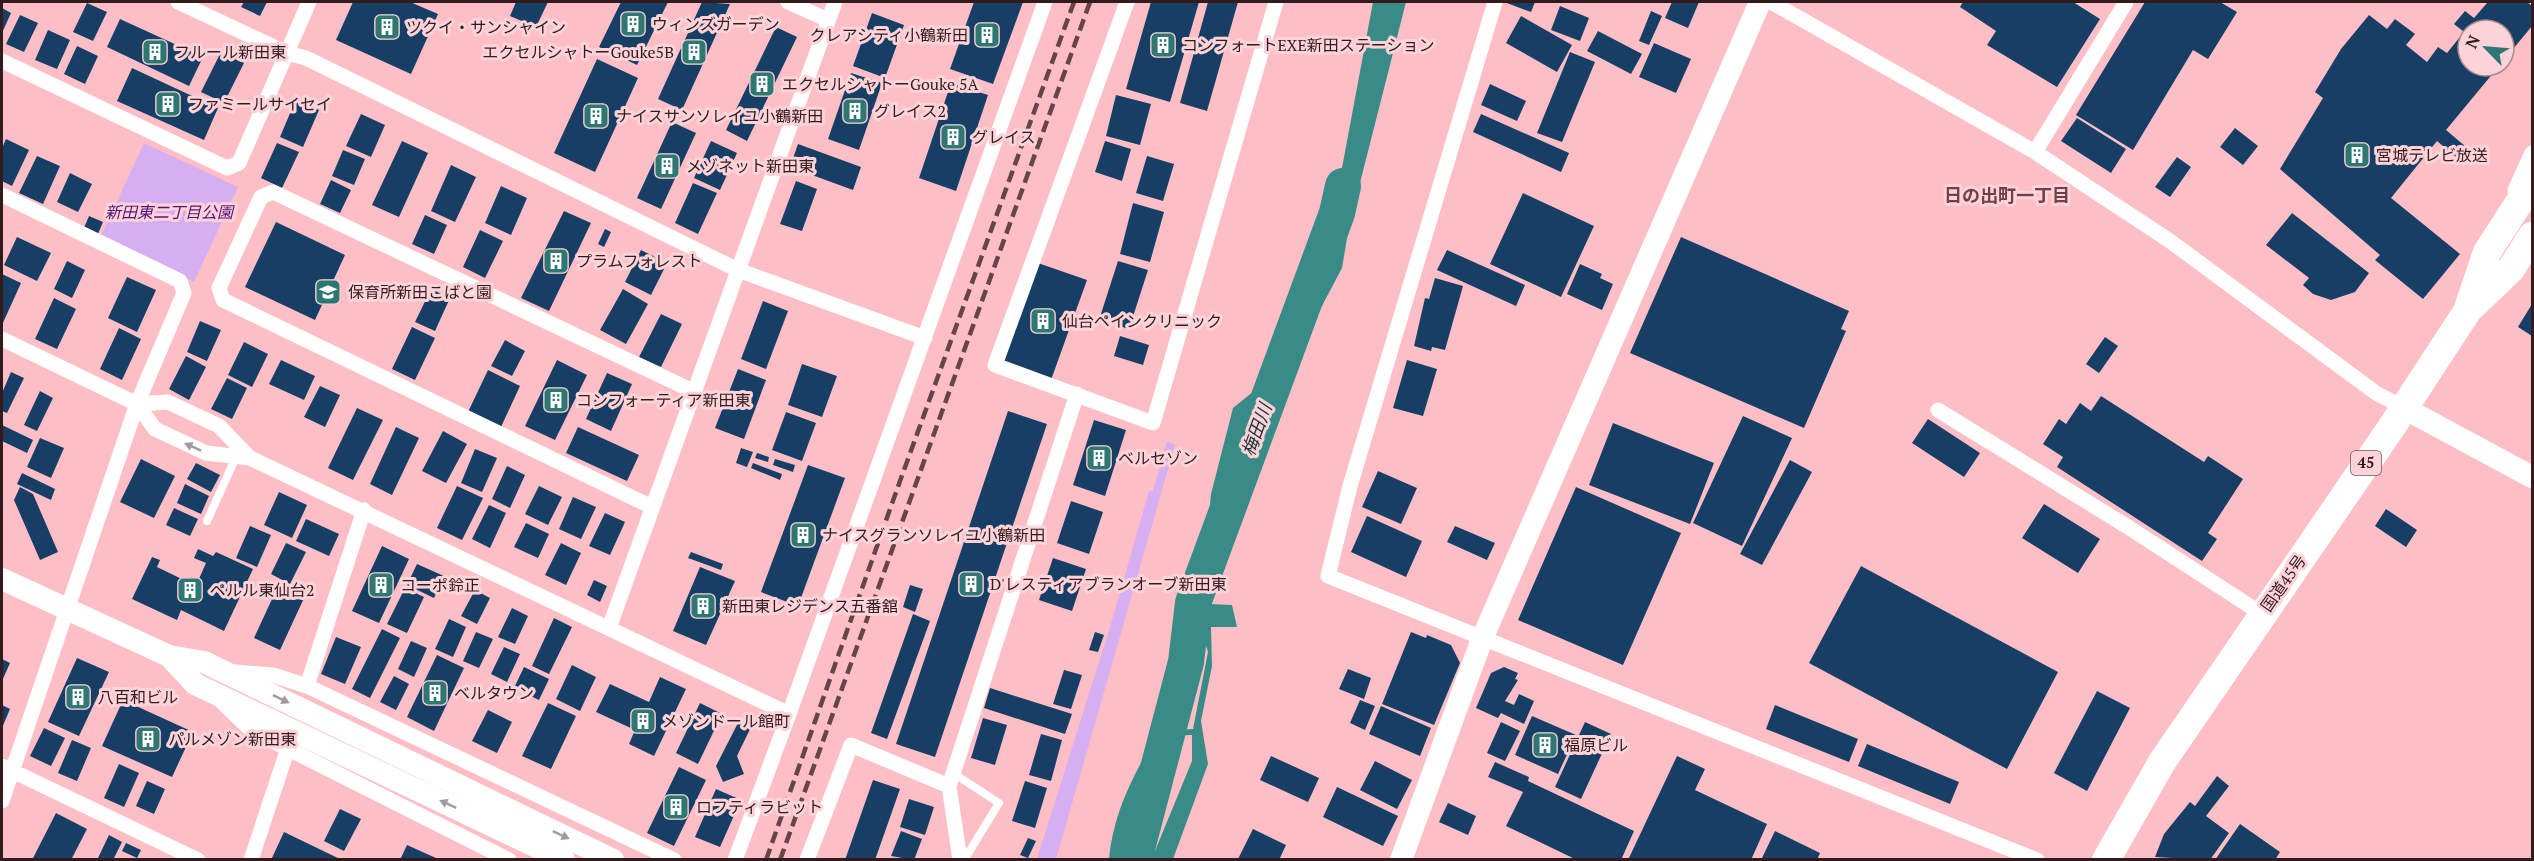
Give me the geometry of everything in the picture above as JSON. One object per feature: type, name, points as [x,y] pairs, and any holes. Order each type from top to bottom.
[{"type":"highway","name":"国道45号","points":[[2468,310],[2487,252],[2532,183]]},
{"type":"highway","name":"国道45号","points":[[2106,860],[2162,762],[2404,408],[2468,310],[2511,269],[2532,236]]},
{"type":"street","points":[[178,2],[287,53],[306,58],[738,270],[925,338]]},
{"type":"street","points":[[2,61],[227,168],[239,163],[309,2]]},
{"type":"street","points":[[788,2],[828,20]]},
{"type":"street","points":[[609,628],[835,2]]},
{"type":"street","points":[[735,860],[1045,2]]},
{"type":"street","points":[[1127,2],[995,365],[1154,423],[1276,2]]},
{"type":"street","points":[[1495,2],[1350,486],[1328,576],[2037,860]]},
{"type":"street","points":[[1401,860],[1482,639],[1760,2]]},
{"type":"street","points":[[1771,2],[2035,152],[2170,241],[2376,393],[2532,477]]},
{"type":"street","points":[[2035,152],[2126,2]]},
{"type":"street","points":[[2487,252],[2532,153]]},
{"type":"street","points":[[652,507],[224,300],[219,288],[261,197],[273,192],[693,391]]},
{"type":"street","points":[[2,195],[180,281],[184,293],[137,404],[66,609],[7,768],[2,801]]},
{"type":"street","points":[[2,339],[137,404],[155,429],[207,453],[243,457],[364,510],[462,561],[789,714]]},
{"type":"street","points":[[962,860],[951,779],[1077,394]]},
{"type":"street","points":[[137,404],[168,402],[219,426],[243,457]]},
{"type":"street","points":[[1938,410],[2128,527],[2262,614]]},
{"type":"street","points":[[307,686],[364,510]]},
{"type":"street","points":[[2,579],[169,656],[204,662],[222,670],[505,820],[564,860]]},
{"type":"street","points":[[169,656],[195,684],[211,692],[505,820],[614,860]]},
{"type":"street","points":[[222,670],[273,675],[307,686],[674,860]]},
{"type":"street","points":[[211,692],[251,730],[509,860]]},
{"type":"street","points":[[807,860],[851,745],[951,779]]},
{"type":"street","points":[[251,860],[288,748]]},
{"type":"street","points":[[7,768],[198,860]]},
{"type":"lane","points":[[207,521],[243,457]]},
{"type":"lane","points":[[951,779],[999,802],[962,860]]},
{"type":"green space","name":"新田東二丁目公園","points":[[144,143],[238,187],[194,282],[100,238]]},
{"type":"green space","points":[[1167,441],[1175,445],[1056,859],[1037,859],[1110,627],[1149,491],[1153,491]]},
{"type":"water","points":[[1373,2],[1406,2],[1349,226],[1342,268],[1267,410],[1235,458],[1220,526],[1226,553],[1209,604],[1232,605],[1237,627],[1211,627],[1212,666],[1201,721],[1208,764],[1173,859],[1109,859],[1120,809],[1142,761],[1160,731],[1193,729],[1208,652],[1199,623],[1211,494],[1233,408],[1280,370],[1328,243]],"holes":[[[1192,735],[1192,761],[1155,851],[1137,856],[1137,793],[1164,736]]]},
{"type":"building","points":[[244,2],[267,2],[260,16],[241,7]]},
{"type":"building","name":"ツクイ・サンシャイン","points":[[353,2],[410,2],[438,14],[411,74],[336,40]]},
{"type":"building","points":[[516,2],[548,2],[536,27],[510,16]]},
{"type":"building","name":"ウィンズガーデン","points":[[621,2],[668,2],[637,65],[599,47]]},
{"type":"building","name":"エクセルシャトーGouke5B","points":[[702,2],[730,4],[682,110],[658,99]]},
{"type":"building","name":"クレアシティ小鶴新田","points":[[974,2],[1023,2],[993,84],[950,69]]},
{"type":"building","name":"コンフォートEXE新田ステーション","points":[[1151,2],[1199,2],[1170,102],[1126,89]]},
{"type":"building","points":[[1208,2],[1238,2],[1207,111],[1180,103]]},
{"type":"building","points":[[1504,2],[1535,2],[1531,12]]},
{"type":"building","points":[[1672,2],[1699,2],[1688,28],[1665,18]]},
{"type":"building","points":[[1963,2],[2073,2],[2100,19],[2057,87],[1987,45],[1996,31],[1960,7]]},
{"type":"building","points":[[2145,2],[2220,2],[2237,12],[2208,59],[2193,50],[2133,150],[2076,115]]},
{"type":"building","name":"宮城テレビ放送","points":[[2488,2],[2527,2],[2532,6],[2532,26],[2516,45],[2516,18],[2474,18]]},
{"type":"building","points":[[87,3],[107,12],[93,41],[73,32]]},
{"type":"building","points":[[1560,6],[1589,18],[1580,41],[1551,30]]},
{"type":"building","points":[[2,8],[11,13],[2,33]]},
{"type":"building","points":[[1651,11],[1662,16],[1649,45],[1639,41]]},
{"type":"building","name":"宮城テレビ放送","points":[[2465,11],[2474,18],[2459,18]]},
{"type":"building","points":[[872,13],[904,25],[885,78],[853,66]]},
{"type":"building","points":[[20,15],[38,23],[24,52],[6,44]]},
{"type":"building","name":"宮城テレビ放送","points":[[2369,15],[2387,29],[2395,19],[2415,34],[2406,45],[2427,62],[2438,47],[2447,53],[2456,42],[2456,78],[2489,78],[2446,130],[2465,146],[2456,157],[2437,141],[2391,198],[2460,254],[2423,299],[2375,260],[2380,255],[2280,169],[2323,98],[2315,92],[2341,49]]},
{"type":"building","points":[[1521,16],[1572,45],[1557,72],[1506,43]]},
{"type":"building","name":"フルール新田東","points":[[120,19],[203,57],[189,86],[107,47]]},
{"type":"building","name":"エクセルシャトーGouke 5A","points":[[776,27],[797,37],[747,141],[726,130]]},
{"type":"building","points":[[48,30],[70,40],[57,69],[35,60]]},
{"type":"building","points":[[1598,31],[1642,54],[1631,74],[1587,51]]},
{"type":"building","points":[[1654,43],[1691,59],[1676,93],[1639,77]]},
{"type":"building","points":[[77,46],[98,56],[85,84],[64,74]]},
{"type":"building","points":[[221,52],[244,63],[224,103],[201,92]]},
{"type":"building","points":[[1570,52],[1595,62],[1562,142],[1537,133]]},
{"type":"building","name":"ナイスサンソレイユ小鶴新田","points":[[597,59],[638,78],[595,172],[554,153]]},
{"type":"building","name":"ファミールサイセイ","points":[[132,68],[218,108],[204,140],[117,101]]},
{"type":"building","name":"グレイス2","points":[[851,73],[882,83],[859,150],[828,139]]},
{"type":"building","name":"グレイス","points":[[951,83],[988,95],[956,191],[919,178]]},
{"type":"building","points":[[1490,84],[1526,101],[1517,121],[1481,105]]},
{"type":"building","points":[[1116,95],[1151,104],[1140,145],[1106,136]]},
{"type":"building","points":[[296,99],[319,110],[303,147],[280,137]]},
{"type":"building","points":[[361,114],[385,125],[371,157],[346,146]]},
{"type":"building","points":[[1481,114],[1569,153],[1561,172],[1473,132]]},
{"type":"building","points":[[2077,118],[2126,149],[2111,173],[2061,141]]},
{"type":"building","name":"メゾネット新田東","points":[[672,122],[696,133],[661,209],[637,198]]},
{"type":"building","points":[[2235,128],[2258,146],[2243,165],[2220,147]]},
{"type":"building","points":[[6,139],[29,150],[12,186],[2,181],[2,148]]},
{"type":"building","points":[[402,141],[428,153],[399,217],[372,205]]},
{"type":"building","points":[[711,141],[737,153],[720,190],[694,178]]},
{"type":"building","points":[[1105,141],[1131,149],[1122,181],[1095,172]]},
{"type":"building","points":[[277,143],[299,152],[282,188],[261,178]]},
{"type":"building","points":[[798,144],[861,167],[853,190],[790,167]]},
{"type":"building","points":[[343,150],[365,159],[354,185],[332,176]]},
{"type":"building","points":[[37,156],[60,166],[43,204],[19,193]]},
{"type":"building","points":[[1147,156],[1174,164],[1163,201],[1136,193]]},
{"type":"building","points":[[2177,157],[2191,167],[2170,197],[2155,187]]},
{"type":"building","points":[[451,165],[476,177],[455,222],[431,211]]},
{"type":"building","points":[[70,173],[92,184],[78,212],[57,202]]},
{"type":"building","points":[[331,180],[351,190],[340,213],[320,204]]},
{"type":"building","points":[[796,181],[817,189],[802,231],[780,224]]},
{"type":"building","points":[[693,183],[717,193],[698,234],[675,223]]},
{"type":"building","points":[[501,186],[527,198],[511,235],[485,223]]},
{"type":"building","points":[[1523,193],[1594,226],[1561,297],[1490,264]]},
{"type":"building","points":[[1133,203],[1164,212],[1150,262],[1120,254]]},
{"type":"building","name":"プラムフォレスト","points":[[564,211],[591,223],[549,311],[521,298]]},
{"type":"building","points":[[2292,213],[2369,273],[2355,292],[2331,300],[2313,294],[2303,285],[2309,278],[2266,245]]},
{"type":"building","points":[[425,215],[447,225],[434,254],[412,244]]},
{"type":"building","points":[[89,216],[103,222],[97,236],[83,230]]},
{"type":"building","points":[[276,222],[345,255],[315,320],[245,287]]},
{"type":"building","points":[[605,229],[611,232],[604,247],[598,244]]},
{"type":"building","points":[[480,230],[503,241],[485,278],[463,267]]},
{"type":"building","points":[[17,237],[51,253],[37,281],[4,265]]},
{"type":"building","points":[[1681,237],[1849,311],[1841,329],[1846,331],[1804,428],[1630,353]]},
{"type":"building","points":[[641,250],[667,263],[651,295],[625,282]]},
{"type":"building","points":[[1447,250],[1525,285],[1516,306],[1437,270]]},
{"type":"building","points":[[67,261],[85,270],[72,298],[54,289]]},
{"type":"building","points":[[1118,261],[1148,270],[1129,329],[1099,320]]},
{"type":"building","name":"仙台ペインクリニック","points":[[1035,262],[1087,280],[1051,380],[1000,362]]},
{"type":"building","points":[[1580,264],[1602,274],[1600,278],[1613,284],[1602,310],[1567,294]]},
{"type":"building","points":[[2,274],[21,283],[2,325]]},
{"type":"building","points":[[127,277],[156,290],[137,332],[108,318]]},
{"type":"building","points":[[1435,278],[1463,286],[1445,350],[1432,347],[1431,351],[1414,346],[1425,298],[1429,299]]},
{"type":"building","points":[[431,289],[450,298],[435,331],[415,322]]},
{"type":"building","points":[[623,289],[648,304],[626,344],[600,330]]},
{"type":"building","points":[[54,298],[76,309],[57,349],[35,339]]},
{"type":"building","points":[[763,301],[788,311],[766,369],[741,359]]},
{"type":"building","points":[[2532,304],[2532,336],[2518,327]]},
{"type":"building","points":[[661,314],[682,324],[661,367],[639,357]]},
{"type":"building","points":[[200,321],[221,330],[207,361],[187,352]]},
{"type":"building","points":[[412,327],[435,338],[415,380],[392,369]]},
{"type":"building","points":[[119,328],[141,339],[122,380],[100,369]]},
{"type":"building","points":[[1120,336],[1149,345],[1143,365],[1114,356]]},
{"type":"building","points":[[2105,337],[2118,346],[2099,373],[2086,364]]},
{"type":"building","points":[[505,340],[525,351],[512,376],[491,366]]},
{"type":"building","points":[[244,342],[268,354],[252,387],[228,375]]},
{"type":"building","points":[[186,356],[206,367],[189,400],[169,389]]},
{"type":"building","points":[[281,360],[315,376],[304,400],[269,384]]},
{"type":"building","name":"コンフォーティア新田東","points":[[557,360],[587,375],[555,440],[525,426]]},
{"type":"building","points":[[1407,360],[1437,369],[1423,416],[1393,408]]},
{"type":"building","points":[[802,364],[837,376],[822,417],[788,405]]},
{"type":"building","points":[[738,369],[766,380],[744,439],[715,428]]},
{"type":"building","points":[[488,370],[520,386],[501,427],[468,412]]},
{"type":"building","points":[[11,372],[24,378],[7,413],[2,411],[2,393]]},
{"type":"building","points":[[607,373],[632,384],[611,431],[586,419]]},
{"type":"building","points":[[227,378],[247,388],[232,419],[211,409]]},
{"type":"building","points":[[320,386],[340,395],[325,427],[304,417]]},
{"type":"building","points":[[40,391],[53,398],[37,431],[24,425]]},
{"type":"building","points":[[2101,396],[2204,462],[2208,456],[2243,479],[2208,533],[2217,539],[2202,561],[2057,467],[2063,457],[2043,444],[2059,419],[2066,424],[2080,403],[2091,411]]},
{"type":"building","points":[[357,408],[383,420],[353,480],[328,468]]},
{"type":"building","name":"D'レスティアブランオーブ新田東","points":[[1008,411],[1047,424],[935,757],[896,744]]},
{"type":"building","points":[[786,412],[816,423],[802,461],[772,450]]},
{"type":"building","points":[[1743,416],[1792,438],[1742,546],[1693,523]]},
{"type":"building","points":[[1928,419],[1980,453],[1964,477],[1912,443]]},
{"type":"building","name":"ベルセゾン","points":[[1094,420],[1126,430],[1105,496],[1073,485]]},
{"type":"building","points":[[1613,423],[1714,463],[1690,524],[1589,485]]},
{"type":"building","points":[[2,425],[33,440],[27,453],[2,441]]},
{"type":"building","points":[[396,427],[419,438],[392,495],[370,484]]},
{"type":"building","points":[[578,427],[639,455],[627,481],[566,453]]},
{"type":"building","points":[[443,431],[467,444],[446,483],[422,471]]},
{"type":"building","points":[[40,438],[64,448],[51,478],[27,467]]},
{"type":"building","points":[[741,448],[753,452],[747,467],[736,463]]},
{"type":"building","points":[[475,449],[497,458],[482,492],[461,483]]},
{"type":"building","points":[[757,453],[769,457],[768,462],[755,458]]},
{"type":"building","points":[[141,459],[175,476],[154,518],[120,502]]},
{"type":"building","points":[[775,459],[795,465],[793,472],[773,465]]},
{"type":"building","points":[[1790,460],[1812,472],[1762,565],[1740,554]]},
{"type":"building","points":[[196,463],[220,475],[211,492],[187,479]]},
{"type":"building","points":[[753,463],[782,474],[780,480],[751,468]]},
{"type":"building","name":"ナイスグランソレイユ小鶴新田","points":[[808,465],[845,478],[798,606],[761,592]]},
{"type":"building","points":[[507,466],[525,475],[510,508],[492,499]]},
{"type":"building","points":[[1378,471],[1417,488],[1401,524],[1362,507]]},
{"type":"building","points":[[22,473],[55,489],[51,500],[17,484]]},
{"type":"building","points":[[185,484],[209,496],[201,514],[177,503]]},
{"type":"building","points":[[457,486],[483,498],[462,540],[437,528]]},
{"type":"building","points":[[539,486],[562,497],[548,525],[525,514]]},
{"type":"building","points":[[20,487],[33,494],[58,552],[40,560],[14,500]]},
{"type":"building","points":[[1576,487],[1681,533],[1623,665],[1518,620]]},
{"type":"building","points":[[279,492],[307,505],[292,538],[264,525]]},
{"type":"building","points":[[573,497],[596,507],[581,539],[559,529]]},
{"type":"building","points":[[1071,501],[1103,512],[1089,554],[1057,543]]},
{"type":"building","points":[[2044,504],[2100,539],[2078,573],[2022,538]]},
{"type":"building","points":[[489,505],[506,513],[490,548],[472,539]]},
{"type":"building","points":[[174,508],[198,519],[190,536],[166,525]]},
{"type":"building","points":[[2386,509],[2417,530],[2406,547],[2375,526]]},
{"type":"building","points":[[605,513],[625,522],[610,555],[589,546]]},
{"type":"building","points":[[1367,516],[1422,541],[1406,577],[1351,552]]},
{"type":"building","points":[[306,519],[339,534],[329,556],[296,541]]},
{"type":"building","points":[[526,523],[549,534],[538,558],[514,547]]},
{"type":"building","points":[[250,526],[271,535],[257,567],[236,558]]},
{"type":"building","points":[[1455,526],[1495,543],[1487,560],[1447,542]]},
{"type":"building","points":[[286,543],[306,552],[290,584],[271,574]]},
{"type":"building","points":[[561,543],[581,553],[566,585],[545,575]]},
{"type":"building","name":"コーポ鈴正","points":[[382,546],[409,559],[379,623],[352,611]]},
{"type":"building","name":"ペルル東仙台2","points":[[198,549],[213,556],[216,552],[253,569],[224,631],[181,610],[177,620],[132,599],[152,557],[160,560],[157,567],[188,582],[191,577],[198,581],[206,563],[194,558]]},
{"type":"building","points":[[691,552],[723,564],[721,570],[688,558]]},
{"type":"building","points":[[1053,558],[1086,569],[1072,611],[1039,600]]},
{"type":"building","points":[[417,564],[444,576],[434,598],[407,585]]},
{"type":"building","points":[[1861,566],[2058,672],[2007,769],[1809,663]]},
{"type":"building","name":"新田東レジデンス五番舘","points":[[700,567],[735,581],[706,645],[673,631]]},
{"type":"building","points":[[594,580],[607,586],[600,602],[587,595]]},
{"type":"building","points":[[279,584],[305,596],[280,650],[254,638]]},
{"type":"building","points":[[910,585],[923,589],[915,612],[903,607]]},
{"type":"building","points":[[405,588],[424,597],[407,633],[387,624]]},
{"type":"building","points":[[475,590],[490,598],[477,624],[461,616]]},
{"type":"building","points":[[512,608],[528,616],[515,644],[498,637]]},
{"type":"building","points":[[913,614],[930,621],[887,739],[871,733]]},
{"type":"building","points":[[554,618],[572,627],[549,674],[532,666]]},
{"type":"building","points":[[449,619],[466,627],[453,657],[435,649]]},
{"type":"building","points":[[382,629],[400,638],[370,698],[352,689]]},
{"type":"building","points":[[476,632],[493,639],[479,668],[463,661]]},
{"type":"building","points":[[1095,632],[1104,635],[1098,652],[1089,650]]},
{"type":"building","points":[[1411,632],[1426,638],[1427,635],[1451,645],[1460,663],[1434,725],[1382,704]]},
{"type":"building","points":[[336,637],[361,647],[345,684],[321,674]]},
{"type":"building","points":[[411,641],[427,648],[414,677],[398,669]]},
{"type":"building","points":[[504,647],[520,654],[507,682],[491,674]]},
{"type":"building","name":"ベルタウン","points":[[437,655],[464,668],[434,731],[407,717]]},
{"type":"building","name":"八百和ビル","points":[[77,658],[109,672],[79,736],[48,722]]},
{"type":"building","points":[[2,659],[10,663],[2,681]]},
{"type":"building","points":[[572,665],[596,677],[580,711],[556,699]]},
{"type":"building","points":[[524,667],[549,679],[539,700],[514,688]]},
{"type":"building","points":[[1504,667],[1518,673],[1515,679],[1518,680],[1505,701],[1514,705],[1519,694],[1534,701],[1524,724],[1501,713],[1498,718],[1476,708],[1491,673]]},
{"type":"building","points":[[1348,669],[1371,678],[1364,699],[1339,689]]},
{"type":"building","points":[[1064,670],[1082,675],[1071,709],[1053,704]]},
{"type":"building","points":[[394,676],[409,684],[396,710],[380,702]]},
{"type":"building","name":"メゾンドール館町","points":[[660,677],[686,689],[654,756],[629,744],[635,730],[596,712],[610,684],[649,702]]},
{"type":"building","points":[[990,688],[1072,714],[1065,734],[984,708]]},
{"type":"building","points":[[2097,691],[2130,708],[2087,791],[2054,773]]},
{"type":"building","name":"パルメゾン新田東","points":[[123,700],[193,732],[172,777],[102,746]]},
{"type":"building","points":[[1360,700],[1375,706],[1365,730],[1350,723]]},
{"type":"building","points":[[548,703],[576,716],[551,769],[522,756]]},
{"type":"building","points":[[700,703],[722,714],[698,764],[676,753]]},
{"type":"building","points":[[2,705],[10,709],[2,728]]},
{"type":"building","points":[[1775,705],[1858,739],[1849,762],[1766,729]]},
{"type":"building","points":[[1381,706],[1431,728],[1420,756],[1369,734]]},
{"type":"building","points":[[488,710],[512,722],[497,753],[472,741]]},
{"type":"building","name":"福原ビル","points":[[1532,716],[1576,735],[1558,774],[1515,755]]},
{"type":"building","points":[[983,718],[1007,725],[995,765],[971,758]]},
{"type":"building","points":[[740,719],[752,725],[737,756],[744,774],[723,782],[716,766]]},
{"type":"building","points":[[1501,722],[1520,731],[1505,761],[1487,753]]},
{"type":"building","points":[[1585,722],[1611,734],[1581,799],[1555,787]]},
{"type":"building","points":[[44,728],[65,738],[51,766],[30,756]]},
{"type":"building","points":[[1041,734],[1062,740],[1051,781],[1029,775]]},
{"type":"building","points":[[72,740],[91,748],[77,781],[58,773]]},
{"type":"building","points":[[1867,744],[1959,782],[1950,804],[1858,766]]},
{"type":"building","points":[[1271,756],[1319,778],[1308,802],[1260,780]]},
{"type":"building","points":[[1677,756],[1705,769],[1695,790],[1767,824],[1751,860],[1628,860]]},
{"type":"building","points":[[1375,761],[1412,780],[1397,809],[1360,790]]},
{"type":"building","points":[[1495,762],[1529,777],[1528,781],[1634,831],[1621,860],[1577,860],[1506,826],[1523,792],[1488,777]]},
{"type":"building","points":[[119,764],[139,773],[124,807],[104,798]]},
{"type":"building","name":"ロフティラビット","points":[[679,767],[706,780],[674,846],[647,833]]},
{"type":"building","points":[[2217,776],[2229,786],[2206,816],[2229,833],[2210,860],[2155,857],[2164,834],[2190,802],[2195,806]]},
{"type":"building","points":[[873,780],[900,789],[875,860],[845,860]]},
{"type":"building","points":[[147,781],[165,789],[154,814],[136,806]]},
{"type":"building","points":[[1025,781],[1047,788],[1035,828],[1012,821]]},
{"type":"building","points":[[1337,787],[1398,816],[1383,846],[1323,817]]},
{"type":"building","points":[[716,789],[741,800],[720,847],[695,837]]},
{"type":"building","points":[[909,799],[934,807],[925,835],[900,827]]},
{"type":"building","points":[[1448,803],[1476,816],[1468,835],[1439,822]]},
{"type":"building","points":[[340,809],[361,819],[344,851],[324,841]]},
{"type":"building","points":[[56,813],[87,829],[71,860],[32,860]]},
{"type":"building","points":[[2240,824],[2280,852],[2275,860],[2215,860]]},
{"type":"building","points":[[1253,829],[1286,845],[1279,860],[1238,859]]},
{"type":"building","points":[[901,831],[922,839],[914,860],[891,856]]},
{"type":"building","points":[[1775,831],[1820,853],[1817,860],[1761,860]]},
{"type":"building","points":[[284,832],[342,860],[271,860]]},
{"type":"building","points":[[109,835],[122,842],[113,860],[97,860]]},
{"type":"building","points":[[1028,838],[1036,841],[1028,858],[1020,855]]},
{"type":"building","points":[[126,843],[141,850],[137,858],[122,851]]},
{"type":"building","points":[[407,845],[436,858],[435,860],[400,860]]},
{"type":"waterway","name":"梅田川","points":[[1134,860],[1186,662],[1193,603],[1337,213],[1343,186]]},
{"type":"railway","points":[[766,860],[900,481],[1074,2]]},
{"type":"railway","points":[[780,860],[1090,2]]},
{"type":"place","name":"ウィンズガーデン","points":[[633,24]]},
{"type":"place","name":"ツクイ・サンシャイン","points":[[387,27]]},
{"type":"place","name":"クレアシティ小鶴新田","points":[[987,35]]},
{"type":"place","name":"コンフォートEXE新田ステーション","points":[[1163,45]]},
{"type":"place","name":"フルール新田東","points":[[155,52]]},
{"type":"place","name":"エクセルシャトーGouke5B","points":[[694,52]]},
{"type":"place","name":"エクセルシャトーGouke 5A","points":[[762,84]]},
{"type":"place","name":"ファミールサイセイ","points":[[168,104]]},
{"type":"place","name":"グレイス2","points":[[855,111]]},
{"type":"place","name":"ナイスサンソレイユ小鶴新田","points":[[596,116]]},
{"type":"place","name":"グレイス","points":[[953,137]]},
{"type":"place","name":"宮城テレビ放送","points":[[2357,155]]},
{"type":"place","name":"メゾネット新田東","points":[[667,166]]},
{"type":"place","name":"プラムフォレスト","points":[[556,261]]},
{"type":"place","name":"保育所新田こばと園","points":[[328,292]]},
{"type":"place","name":"仙台ペインクリニック","points":[[1043,321]]},
{"type":"place","name":"コンフォーティア新田東","points":[[556,400]]},
{"type":"place","name":"ベルセゾン","points":[[1099,458]]},
{"type":"place","name":"ナイスグランソレイユ小鶴新田","points":[[803,535]]},
{"type":"place","name":"D'レスティアブランオーブ新田東","points":[[971,584]]},
{"type":"place","name":"コーポ鈴正","points":[[381,585]]},
{"type":"place","name":"ペルル東仙台2","points":[[190,590]]},
{"type":"place","name":"新田東レジデンス五番舘","points":[[703,606]]},
{"type":"place","name":"ベルタウン","points":[[435,693]]},
{"type":"place","name":"八百和ビル","points":[[78,697]]},
{"type":"place","name":"メゾンドール館町","points":[[643,721]]},
{"type":"place","name":"パルメゾン新田東","points":[[148,739]]},
{"type":"place","name":"福原ビル","points":[[1545,745]]},
{"type":"place","name":"ロフティラビット","points":[[676,807]]},
{"type":"district","name":"日の出町一丁目","points":[[2007,196]]}]
